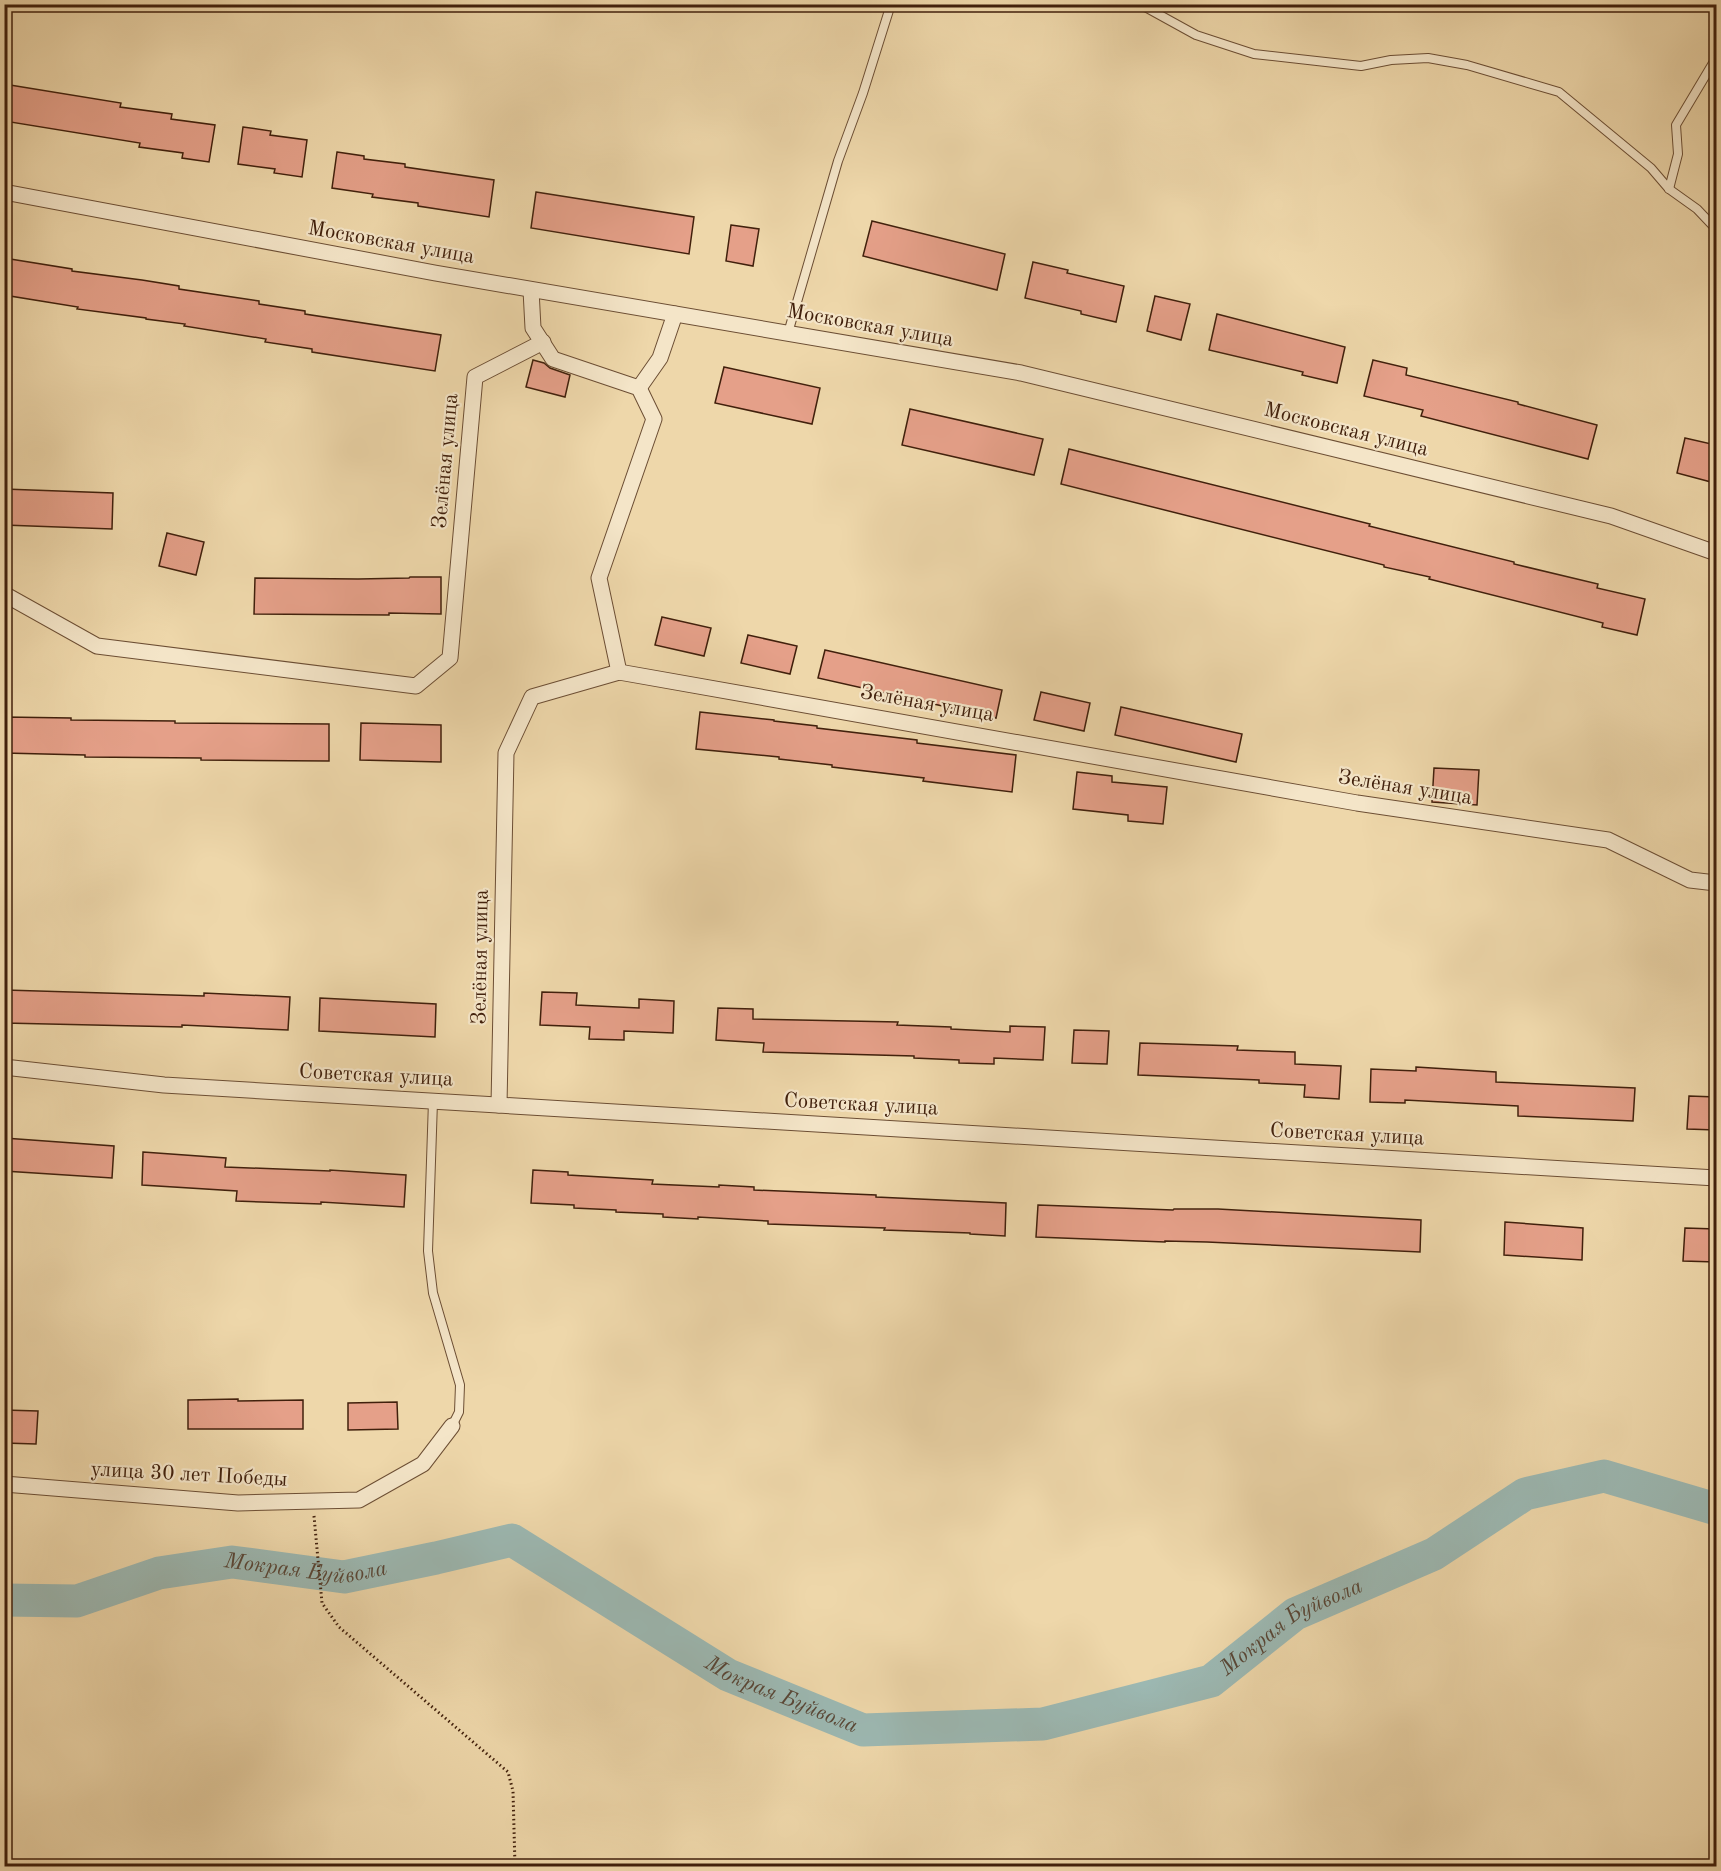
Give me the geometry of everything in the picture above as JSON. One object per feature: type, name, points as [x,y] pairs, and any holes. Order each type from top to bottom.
[{"type":"street","name":"Московская улица","points":[[4,192],[423,271],[1021,373],[1611,516],[1716,553]]},
{"type":"street","points":[[531,290],[533,328],[553,359],[639,388],[654,419],[598,578],[619,672]]},
{"type":"street","points":[[639,388],[660,358],[675,314]]},
{"type":"street","name":"Зелёная улица","points":[[4,594],[97,646],[416,686],[450,658],[475,376],[543,342]]},
{"type":"street","name":"Зелёная улица","points":[[499,1105],[506,753],[532,697],[619,672],[1357,803],[1608,840],[1690,880],[1716,883]]},
{"type":"street","name":"Советская улица","points":[[4,1067],[164,1084],[1716,1178]]},
{"type":"street","name":"улица 30 лет Победы","points":[[4,1484],[238,1503],[359,1500],[423,1464],[452,1426]]},
{"type":"lane","points":[[788,333],[838,161],[863,93],[891,4]]},
{"type":"lane","points":[[1134,4],[1147,8],[1196,35],[1254,54],[1360,66],[1391,60],[1428,58],[1467,65],[1559,92],[1651,168],[1669,189],[1697,209],[1716,229]]},
{"type":"lane","points":[[1669,189],[1678,154],[1676,125],[1716,58]]},
{"type":"lane","points":[[433,1101],[428,1251],[433,1293],[460,1385],[459,1412],[452,1426]]},
{"type":"path","points":[[314,1502],[315,1539],[322,1603],[339,1627],[508,1772],[513,1791],[515,1866]]},
{"type":"building","points":[[10,85],[121,103],[120,107],[172,114],[171,119],[215,125],[209,162],[182,158],[183,153],[139,147],[140,143],[4,121]]},
{"type":"building","points":[[243,127],[271,131],[270,135],[307,140],[302,177],[274,173],[275,169],[238,164]]},
{"type":"building","points":[[337,152],[364,156],[364,159],[405,164],[405,167],[494,180],[489,217],[418,206],[418,203],[372,197],[373,194],[332,188]]},
{"type":"building","points":[[536,192],[694,217],[689,254],[531,228]]},
{"type":"building","points":[[872,221],[1005,254],[997,290],[863,256]]},
{"type":"building","points":[[731,225],[759,229],[753,266],[726,261]]},
{"type":"building","points":[[4,258],[72,269],[72,271],[179,286],[179,289],[259,301],[259,304],[305,311],[305,314],[441,335],[435,371],[312,352],[312,349],[184,326],[185,324],[77,309],[78,307],[4,295]]},
{"type":"building","points":[[1033,262],[1068,270],[1067,273],[1124,286],[1116,322],[1025,298]]},
{"type":"building","points":[[1155,296],[1190,304],[1181,340],[1147,331]]},
{"type":"building","points":[[1217,314],[1345,347],[1337,383],[1302,375],[1303,372],[1209,350]]},
{"type":"building","points":[[533,360],[570,375],[565,397],[526,387]]},
{"type":"building","points":[[1373,360],[1407,368],[1406,375],[1518,402],[1518,404],[1597,425],[1588,459],[1421,416],[1423,410],[1364,396]]},
{"type":"building","points":[[724,367],[820,388],[812,424],[715,403]]},
{"type":"building","points":[[910,409],[1043,439],[1034,475],[902,445]]},
{"type":"building","points":[[1685,438],[1716,445],[1716,460],[1711,482],[1677,473]]},
{"type":"building","points":[[1069,449],[1370,524],[1369,526],[1598,584],[1597,588],[1645,599],[1637,635],[1602,627],[1603,623],[1429,579],[1430,577],[1061,484]]},
{"type":"building","points":[[4,489],[113,493],[112,529],[4,525]]},
{"type":"building","points":[[167,533],[204,542],[196,575],[159,566]]},
{"type":"building","points":[[441,577],[441,614],[254,614],[255,578]]},
{"type":"building","points":[[662,617],[711,628],[704,656],[655,645]]},
{"type":"building","points":[[748,635],[797,646],[790,674],[741,663]]},
{"type":"building","points":[[825,650],[1002,690],[996,718],[818,678]]},
{"type":"building","points":[[1041,692],[1090,703],[1084,731],[1034,720]]},
{"type":"building","points":[[1121,707],[1242,734],[1236,762],[1115,735]]},
{"type":"building","points":[[700,712],[774,720],[817,726],[817,728],[917,740],[917,743],[1016,755],[1012,792],[923,781],[924,778],[832,767],[832,765],[779,759],[779,757],[696,749]]},
{"type":"building","points":[[4,717],[175,721],[175,723],[329,724],[329,761],[201,760],[201,758],[85,757],[85,755],[4,753]]},
{"type":"building","points":[[361,723],[441,725],[441,762],[360,760]]},
{"type":"building","points":[[1434,768],[1479,770],[1477,805],[1432,802]]},
{"type":"building","points":[[1077,772],[1112,776],[1112,782],[1167,787],[1163,824],[1128,821],[1128,815],[1073,809]]},
{"type":"building","points":[[5,990],[204,996],[204,993],[290,997],[288,1030],[182,1025],[182,1027],[4,1023]]},
{"type":"building","points":[[542,992],[577,993],[576,1005],[639,1008],[639,999],[674,1001],[673,1033],[624,1031],[624,1040],[589,1039],[590,1027],[540,1025]]},
{"type":"building","points":[[320,998],[436,1004],[435,1037],[319,1031]]},
{"type":"building","points":[[718,1008],[753,1009],[753,1019],[898,1022],[897,1025],[1010,1032],[1010,1026],[1045,1027],[1043,1060],[994,1058],[994,1064],[959,1063],[959,1060],[914,1058],[914,1056],[763,1052],[764,1043],[716,1040]]},
{"type":"building","points":[[1074,1030],[1109,1031],[1107,1064],[1072,1063]]},
{"type":"building","points":[[1140,1043],[1238,1046],[1237,1050],[1295,1052],[1295,1064],[1341,1066],[1339,1099],[1304,1097],[1305,1085],[1259,1083],[1259,1080],[1138,1075]]},
{"type":"building","points":[[1416,1067],[1496,1072],[1496,1082],[1635,1088],[1633,1121],[1518,1116],[1518,1106],[1405,1100],[1405,1103],[1370,1102],[1371,1069],[1416,1071]]},
{"type":"building","points":[[1689,1096],[1716,1097],[1716,1130],[1687,1129]]},
{"type":"building","points":[[4,1138],[114,1146],[112,1178],[4,1171]]},
{"type":"building","points":[[143,1152],[226,1158],[225,1167],[406,1175],[404,1207],[321,1202],[321,1204],[236,1201],[237,1191],[142,1185]]},
{"type":"building","points":[[533,1170],[568,1172],[568,1175],[653,1180],[652,1184],[719,1187],[719,1185],[754,1187],[754,1190],[1006,1203],[1005,1236],[884,1230],[885,1228],[768,1224],[768,1221],[698,1217],[698,1219],[663,1217],[663,1214],[616,1212],[616,1210],[574,1208],[574,1205],[531,1203]]},
{"type":"building","points":[[1038,1205],[1173,1210],[1218,1209],[1421,1220],[1420,1252],[1036,1237]]},
{"type":"building","points":[[1505,1222],[1583,1228],[1582,1260],[1504,1255]]},
{"type":"building","points":[[1685,1228],[1716,1229],[1716,1262],[1683,1261]]},
{"type":"building","points":[[238,1399],[238,1401],[303,1400],[303,1429],[188,1429],[188,1400]]},
{"type":"building","points":[[397,1402],[398,1429],[348,1430],[348,1403]]},
{"type":"building","points":[[4,1410],[38,1411],[36,1444],[4,1443]]},
{"type":"waterway","name":"Мокрая Буйвола","points":[[4,1600],[77,1601],[159,1573],[232,1562],[344,1577],[512,1540],[728,1675],[863,1730],[1043,1724],[1211,1681],[1295,1614],[1434,1554],[1525,1494],[1604,1476],[1716,1509]]}]
